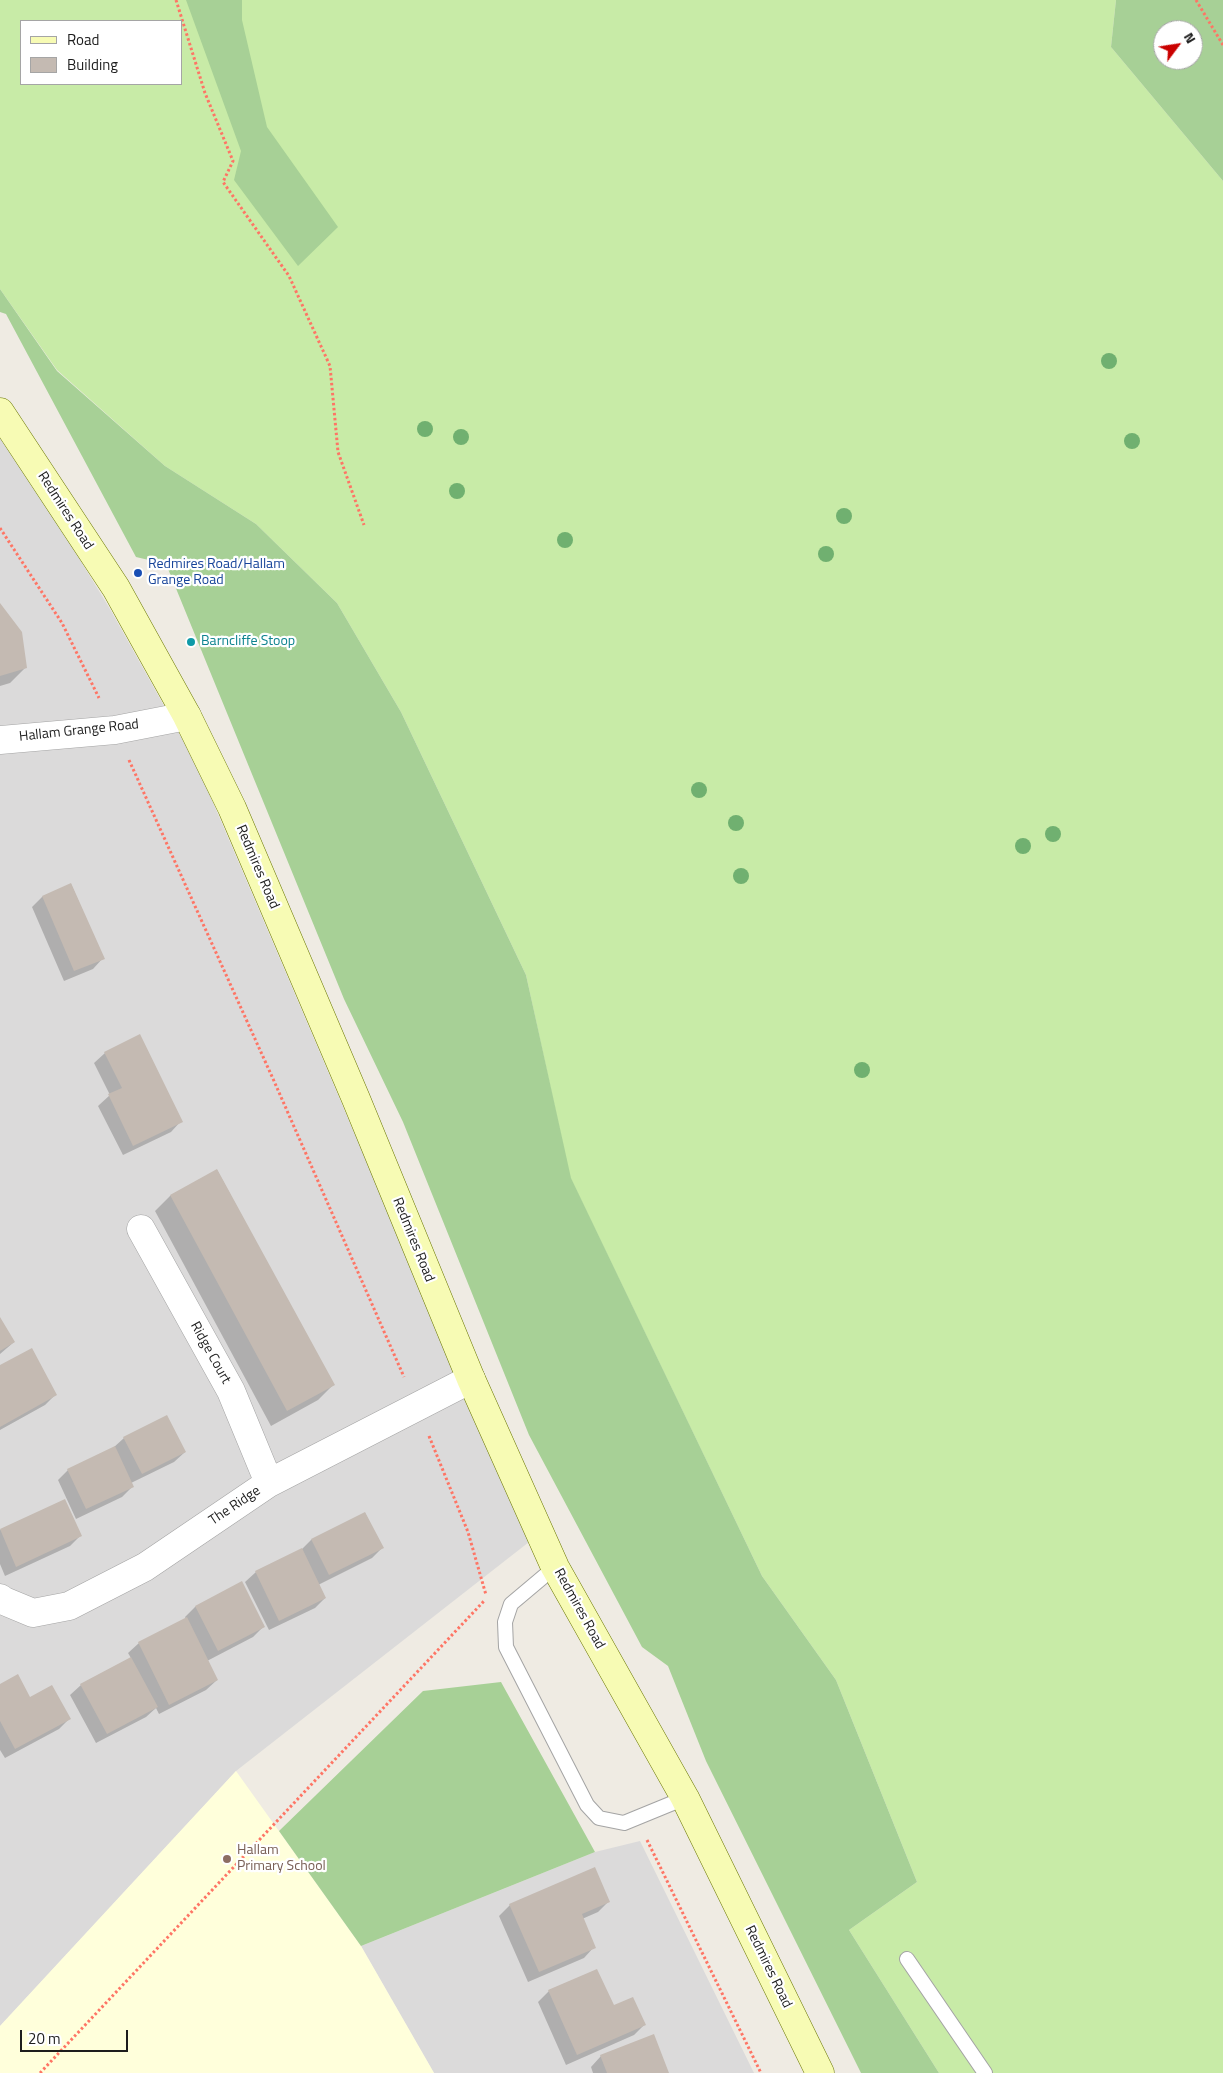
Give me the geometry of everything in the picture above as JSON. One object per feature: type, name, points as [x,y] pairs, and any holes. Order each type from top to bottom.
[{"type":"street","name":"Redmires Road","points":[[0,412],[116,588],[188,716],[232,808],[356,1099],[471,1379],[554,1567],[685,1798],[820,2073]]},
{"type":"street","name":"Hallam Grange Road","points":[[0,740],[116,730],[188,716]]},
{"type":"street","name":"Ridge Court","points":[[142,1228],[232,1391],[269,1483]]},
{"type":"street","name":"The Ridge","points":[[0,1598],[33,1613],[69,1606],[145,1567],[269,1483],[471,1379]]},
{"type":"lane","points":[[554,1567],[511,1604],[506,1622],[506,1647],[587,1805],[599,1818],[624,1823],[685,1798]]},
{"type":"lane","points":[[907,1959],[985,2073]]},
{"type":"path","points":[[176,0],[206,92],[233,161],[223,182],[288,276],[330,366],[338,452],[364,525]]},
{"type":"path","points":[[1196,0],[1223,45]]},
{"type":"path","points":[[0,528],[62,623],[116,730],[274,1080],[417,1407],[468,1532],[487,1597]]},
{"type":"path","points":[[40,2073],[493,1591]]},
{"type":"path","points":[[637,1818],[761,2073]]},
{"type":"shaded area","points":[[0,429],[110,609],[197,765],[529,1542],[236,1771],[0,2026]]},
{"type":"shaded area","name":"Hallam Primary School","points":[[236,1771],[361,1946],[434,2073],[0,2073],[0,2026]]},
{"type":"shaded area","points":[[640,1841],[754,2073],[434,2073],[361,1946],[595,1852]]},
{"type":"green space","points":[[0,0],[1116,0],[1111,47],[1223,181],[1223,2073],[939,2073],[849,1930],[917,1882],[836,1680],[762,1576],[570,1177],[526,975],[401,712],[337,603],[256,524],[165,466],[57,370],[0,289]]},
{"type":"green space","points":[[186,0],[242,0],[242,20],[267,127],[338,227],[298,266],[234,180],[241,151]]},
{"type":"green space","points":[[1116,0],[1223,0],[1223,181],[1111,47]]},
{"type":"green space","points":[[0,289],[57,371],[165,466],[256,524],[337,603],[401,712],[526,975],[571,1178],[762,1576],[836,1680],[917,1882],[849,1930],[939,2073],[861,2073],[706,1761],[668,1666],[642,1647],[529,1435],[403,1122],[344,999],[166,564],[136,557],[6,314],[0,312]]},
{"type":"green space","points":[[501,1682],[595,1852],[361,1946],[279,1831],[423,1691]]},
{"type":"building","points":[[0,603],[22,632],[27,668],[0,676]]},
{"type":"building","points":[[71,883],[105,959],[74,971],[42,896]]},
{"type":"building","points":[[140,1034],[183,1122],[133,1146],[108,1094],[122,1088],[104,1052]]},
{"type":"building","points":[[217,1169],[335,1385],[287,1411],[170,1195]]},
{"type":"building","points":[[0,1317],[15,1342],[0,1351]]},
{"type":"building","points":[[32,1348],[57,1395],[0,1427],[0,1365]]},
{"type":"building","points":[[167,1415],[186,1452],[142,1474],[123,1437]]},
{"type":"building","points":[[115,1446],[134,1487],[86,1509],[67,1469]]},
{"type":"building","points":[[65,1499],[82,1536],[16,1567],[0,1529]]},
{"type":"building","points":[[365,1512],[384,1548],[329,1575],[311,1539]]},
{"type":"building","points":[[302,1548],[326,1598],[279,1621],[255,1571]]},
{"type":"building","points":[[242,1581],[265,1627],[218,1651],[195,1606]]},
{"type":"building","points":[[187,1617],[218,1680],[169,1705],[138,1642]]},
{"type":"building","points":[[131,1657],[158,1707],[107,1734],[80,1684]]},
{"type":"building","points":[[18,1674],[30,1697],[52,1685],[71,1719],[15,1749],[0,1721],[0,1684]]},
{"type":"building","points":[[595,1867],[610,1902],[582,1914],[596,1948],[539,1972],[509,1904]]},
{"type":"building","points":[[597,1969],[614,2005],[633,1997],[646,2025],[577,2055],[548,1990]]},
{"type":"building","points":[[654,2034],[669,2073],[607,2073],[600,2055]]},
{"type":"place","name":"Redmires Road/Hallam Grange Road","points":[[138,573]]},
{"type":"place","name":"Barncliffe Stoop","points":[[191,642]]},
{"type":"place","name":"Hallam Primary School","points":[[227,1859]]}]
